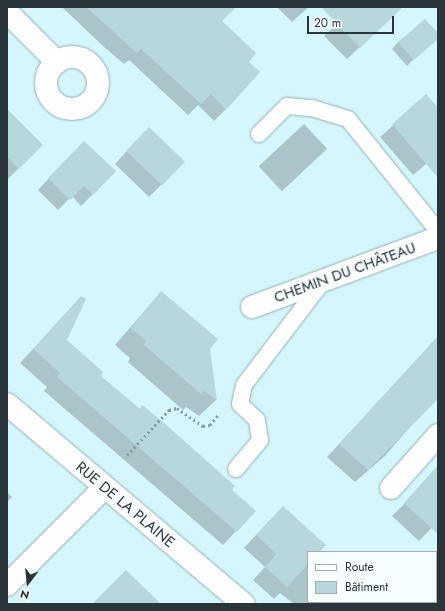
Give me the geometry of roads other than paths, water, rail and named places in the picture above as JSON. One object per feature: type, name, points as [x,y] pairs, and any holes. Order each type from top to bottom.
[{"type":"street","points":[[7,12],[57,62]]},
{"type":"street","name":"CHEMIN DU CHÂTEAU","points":[[252,307],[438,238]]},
{"type":"street","name":"RUE DE LA PLAINE","points":[[7,404],[104,488],[244,604]]},
{"type":"street","points":[[391,488],[438,435]]},
{"type":"street","points":[[7,585],[104,488]]},
{"type":"lane","points":[[259,134],[287,106],[312,108],[348,119],[438,231]]},
{"type":"lane","points":[[236,470],[260,440],[257,420],[240,404],[244,385],[324,280]]}]
